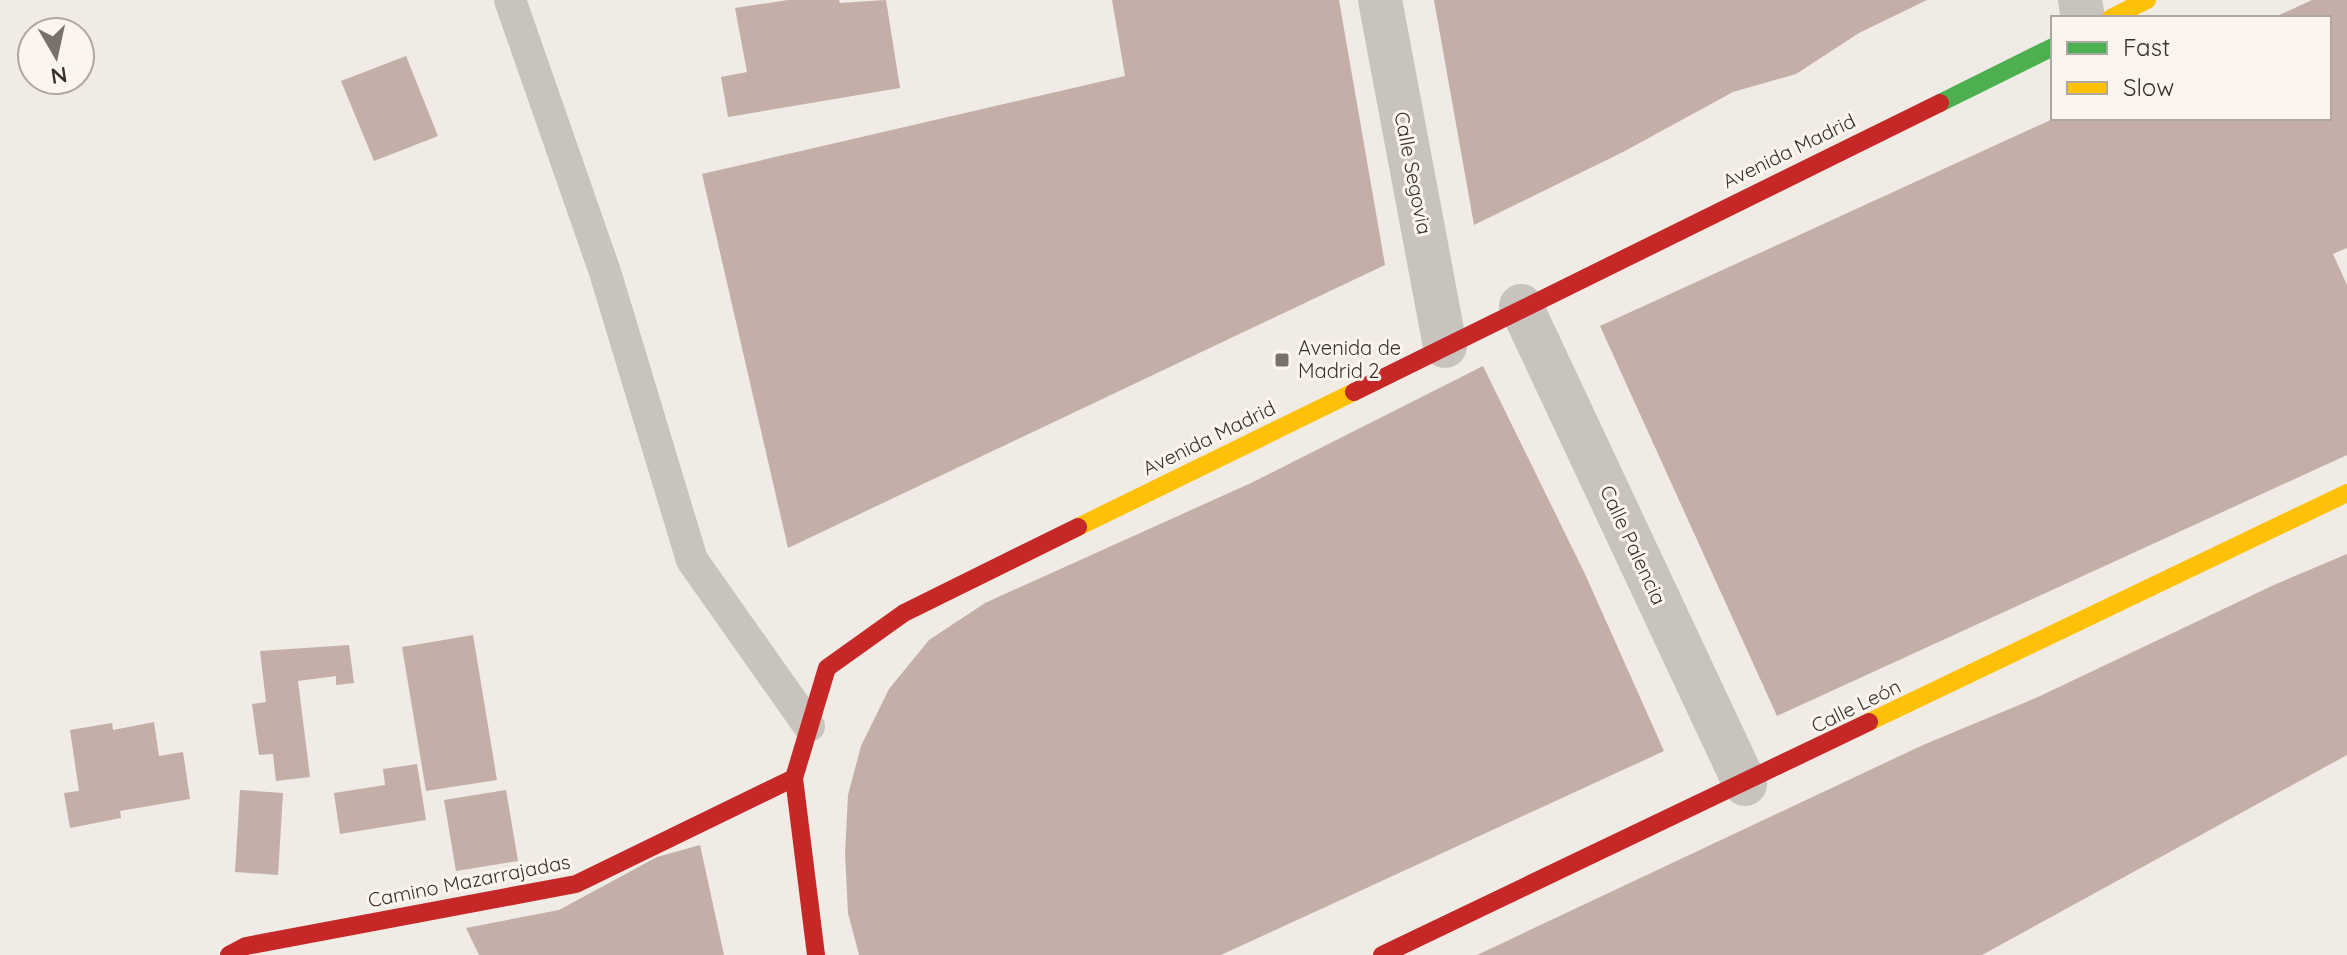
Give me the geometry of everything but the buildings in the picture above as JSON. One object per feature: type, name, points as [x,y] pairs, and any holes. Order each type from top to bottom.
[{"type":"street","name":"Calle Segovia","points":[[1380,0],[1445,346]]},
{"type":"street","points":[[2115,16],[2147,0]]},
{"type":"street","name":"Avenida Madrid","points":[[816,955],[794,778],[827,668],[904,613],[1521,306],[2051,48]]},
{"type":"street","name":"Calle Palencia","points":[[1521,306],[1745,784]]},
{"type":"street","name":"Calle León","points":[[1382,955],[1745,784],[2347,493]]},
{"type":"street","name":"Camino Mazarrajadas","points":[[229,955],[246,946],[576,884],[794,778]]},
{"type":"lane","points":[[510,0],[605,272],[692,560],[809,726]]},
{"type":"traffic: fast","points":[[1940,103],[2051,48]]},
{"type":"traffic: slow","points":[[2115,16],[2147,0]]},
{"type":"traffic: slow","points":[[1078,527],[1354,392]]},
{"type":"traffic: slow","points":[[1869,722],[2347,493]]},
{"type":"traffic: jam","points":[[1354,392],[1940,103]]},
{"type":"traffic: jam","points":[[816,955],[794,778],[827,668],[904,613],[1078,527]]},
{"type":"traffic: jam","points":[[1382,955],[1869,722]]},
{"type":"traffic: jam","points":[[229,955],[246,946],[576,884],[794,778]]},
{"type":"place","name":"Avenida de Madrid 2","points":[[1282,360]]}]
